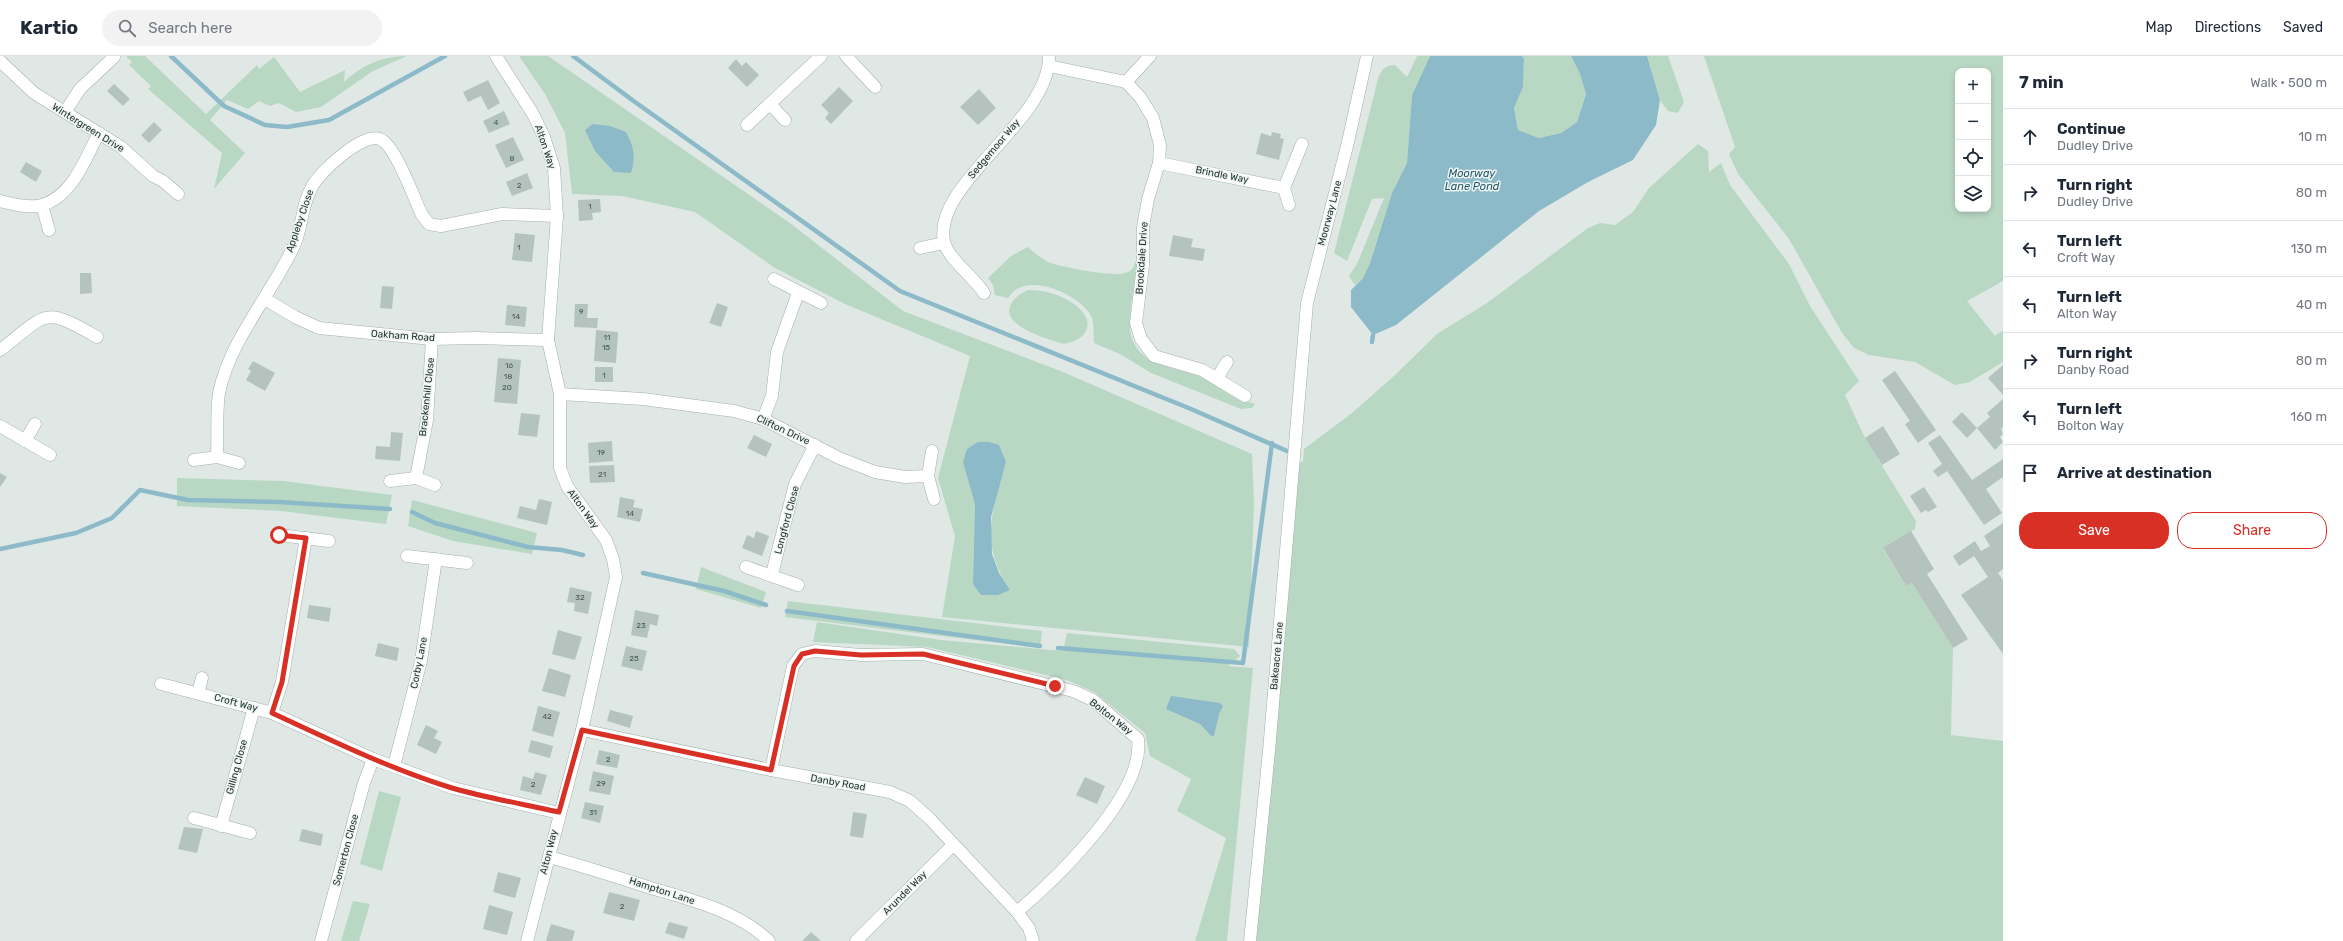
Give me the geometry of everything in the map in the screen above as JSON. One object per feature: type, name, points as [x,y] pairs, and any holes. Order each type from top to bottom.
[{"type":"street","points":[[65,112],[80,89],[114,57],[113,56]]},
{"type":"street","name":"Alton Way","points":[[496,56],[524,98],[544,137],[554,168],[557,216],[548,340],[560,394],[560,468],[567,486],[606,540],[613,559],[616,577],[582,730],[559,812],[527,941]]},
{"type":"street","points":[[747,125],[821,56]]},
{"type":"street","points":[[846,56],[875,87]]},
{"type":"street","points":[[1049,61],[1126,82],[1150,56]]},
{"type":"street","name":"Moorway Lane","points":[[1302,371],[1307,303],[1348,142],[1367,56]]},
{"type":"street","name":"Wintergreen Drive","points":[[0,61],[21,83],[121,147],[153,176],[163,181],[178,194]]},
{"type":"street","name":"Sedgemoor Way","points":[[944,243],[942,226],[952,202],[963,186],[1023,115],[1041,87],[1049,61]]},
{"type":"street","name":"Brookdale Drive","points":[[1126,82],[1140,97],[1153,118],[1160,145],[1160,163],[1148,199],[1143,227],[1144,265],[1136,323],[1141,339],[1154,356],[1202,370],[1245,396]]},
{"type":"street","points":[[770,104],[785,120]]},
{"type":"street","points":[[0,201],[14,204],[42,205],[59,196],[80,172],[99,133]]},
{"type":"street","name":"Appleby Close","points":[[217,457],[219,394],[231,355],[294,247],[307,197],[313,185],[325,168],[343,153],[370,139],[380,139],[390,147],[422,215],[429,224],[441,226],[502,214],[557,216]]},
{"type":"street","points":[[1289,205],[1284,188],[1302,144]]},
{"type":"street","name":"Brindle Way","points":[[1160,163],[1284,188]]},
{"type":"street","points":[[42,205],[49,230]]},
{"type":"street","points":[[920,248],[944,243],[952,256],[977,281],[984,293]]},
{"type":"street","points":[[774,279],[798,293],[821,303]]},
{"type":"street","points":[[763,419],[772,396],[777,352],[798,293]]},
{"type":"street","name":"Oakham Road","points":[[265,299],[295,317],[320,328],[432,339],[476,338],[548,340]]},
{"type":"street","points":[[0,350],[43,317],[54,316],[69,321],[97,337]]},
{"type":"street","name":"Brackenhill Close","points":[[416,478],[426,420],[432,339]]},
{"type":"street","points":[[1217,378],[1227,362]]},
{"type":"street","name":"Bakeacre Lane","points":[[1250,941],[1269,751],[1302,371]]},
{"type":"street","name":"Clifton Drive","points":[[560,394],[643,399],[734,411],[763,419],[839,458],[876,472],[904,477],[928,476]]},
{"type":"street","points":[[25,441],[35,424]]},
{"type":"street","points":[[0,426],[50,455]]},
{"type":"street","name":"Longford Close","points":[[772,574],[795,484],[815,445]]},
{"type":"street","points":[[932,452],[928,476],[934,499]]},
{"type":"street","points":[[194,460],[217,457],[239,463]]},
{"type":"street","points":[[390,481],[416,478],[435,485]]},
{"type":"street","points":[[279,535],[329,541]]},
{"type":"street","points":[[272,713],[282,682],[306,538]]},
{"type":"street","points":[[407,556],[467,563]]},
{"type":"street","name":"Corby Lane","points":[[394,766],[421,661],[436,559]]},
{"type":"street","points":[[746,567],[772,574],[798,585]]},
{"type":"street","name":"Bolton Way","points":[[771,770],[794,666],[802,654],[815,651],[861,655],[923,654],[1055,686],[1093,700],[1138,739],[1137,763],[1119,797],[1087,845],[1051,884],[1017,912]]},
{"type":"street","points":[[198,693],[202,678]]},
{"type":"street","name":"Croft Way","points":[[161,684],[272,713],[373,759],[453,788],[559,812]]},
{"type":"street","name":"Gilling Close","points":[[221,826],[254,708]]},
{"type":"street","name":"Danby Road","points":[[582,730],[771,770],[890,792],[910,801],[930,819],[1017,912],[1029,928],[1033,941]]},
{"type":"street","name":"Somerton Close","points":[[321,941],[364,783],[373,759]]},
{"type":"street","points":[[194,818],[250,833]]},
{"type":"street","name":"Arundel Way","points":[[856,941],[953,845]]},
{"type":"street","name":"Hampton Lane","points":[[549,857],[686,898],[726,913],[761,933],[769,941]]},
{"type":"green space","points":[[126,56],[145,56],[206,114],[257,65],[259,69],[274,57],[300,92],[345,70],[344,82],[365,66],[389,58],[407,56],[373,71],[321,107],[296,112],[279,103],[270,106],[259,101],[248,109],[227,100],[210,120],[245,153],[214,189],[222,153],[148,89],[151,86],[129,65],[132,62]]},
{"type":"green space","points":[[519,56],[548,56],[790,223],[903,311],[1063,372],[1252,454],[1254,503],[1249,647],[942,617],[955,536],[938,478],[970,356],[845,304],[775,268],[695,212],[622,196],[572,194],[565,133],[545,94]],"holes":[[[1006,462],[996,496],[991,527],[991,542],[994,557],[1000,573],[1010,590],[973,584],[975,504]]]},
{"type":"green space","points":[[1417,56],[1430,56],[1412,95],[1407,163],[1392,193],[1370,263],[1363,278],[1355,285],[1349,276],[1357,264],[1384,198],[1372,199],[1347,261],[1334,253],[1378,79],[1385,68],[1395,65],[1407,77]]},
{"type":"green space","points":[[1522,56],[1571,56],[1580,74],[1586,94],[1577,122],[1561,133],[1539,138],[1518,130],[1514,108],[1523,87],[1524,59]]},
{"type":"green space","points":[[1647,56],[1668,56],[1684,102],[1678,113],[1668,111],[1660,100]]},
{"type":"green space","points":[[1704,56],[2003,56],[2003,281],[1967,301],[1995,336],[2003,330],[2003,362],[1970,382],[1955,385],[1915,362],[1869,355],[1854,348],[1842,333],[1789,239],[1738,174],[1729,154],[1735,147]]},
{"type":"green space","points":[[1698,144],[1708,151],[1709,172],[1721,163],[1730,185],[1789,264],[1810,306],[1859,381],[1845,395],[1865,438],[1916,521],[1915,529],[1883,549],[1906,586],[1912,583],[1953,648],[1951,735],[2003,741],[2003,941],[1250,941],[1293,462],[1303,462],[1304,449],[1352,413],[1395,375],[1437,334],[1487,303],[1588,228],[1600,223],[1615,225],[1633,212],[1649,188]]},
{"type":"green space","points":[[1028,247],[1048,262],[1074,269],[1099,273],[1119,274],[1129,272],[1134,266],[1135,262],[1138,262],[1130,319],[1131,335],[1135,346],[1150,360],[1170,368],[1201,377],[1242,401],[1255,404],[1252,408],[1241,409],[1151,373],[1120,354],[1096,344],[1094,342],[1092,317],[1083,306],[1062,292],[1038,285],[1026,286],[1016,290],[1008,298],[995,295],[993,285],[988,278],[1011,256]]},
{"type":"green space","points":[[1028,290],[1052,293],[1074,304],[1081,310],[1088,323],[1084,334],[1073,342],[1064,344],[1037,335],[1018,325],[1012,319],[1009,312],[1011,304],[1014,299]]},
{"type":"green space","points":[[177,478],[283,481],[392,495],[386,524],[281,511],[177,506]]},
{"type":"green space","points":[[412,500],[537,533],[532,554],[453,541],[408,526]]},
{"type":"green space","points":[[701,567],[766,592],[761,608],[696,589]]},
{"type":"green space","points":[[788,601],[1042,631],[1040,648],[785,617]]},
{"type":"green space","points":[[817,622],[941,640],[1063,651],[1067,633],[1234,649],[1240,656],[1228,666],[1253,668],[1227,941],[1195,941],[1226,838],[1177,811],[1191,779],[1150,756],[1145,733],[1094,692],[1067,680],[927,647],[813,642]],"holes":[[[1207,702],[1220,703],[1214,736],[1211,736],[1200,724]]]},
{"type":"green space","points":[[379,791],[401,797],[382,871],[360,864]]},
{"type":"green space","points":[[353,901],[370,904],[359,941],[341,941]]},
{"type":"water","name":"Moorway Lane Pond","points":[[1430,56],[1522,56],[1524,59],[1523,87],[1514,108],[1518,130],[1539,138],[1561,133],[1577,122],[1586,94],[1580,74],[1571,56],[1647,56],[1660,100],[1656,125],[1633,160],[1588,182],[1539,211],[1396,325],[1373,335],[1351,307],[1351,290],[1363,278],[1370,263],[1392,193],[1407,163],[1412,95]]},
{"type":"water","points":[[593,124],[610,126],[626,132],[631,142],[634,157],[631,173],[614,172],[595,151],[585,130]]},
{"type":"water","points":[[978,442],[989,442],[999,445],[1006,462],[991,517],[992,554],[999,573],[1010,590],[998,595],[981,595],[973,584],[975,504],[963,462],[967,449]]},
{"type":"water","points":[[1171,696],[1220,703],[1223,706],[1219,714],[1214,736],[1211,736],[1200,724],[1166,709]]},
{"type":"building","points":[[736,59],[742,66],[746,62],[759,75],[747,87],[728,68]]},
{"type":"building","points":[[488,80],[500,103],[488,110],[481,96],[468,102],[463,92]]},
{"type":"building","points":[[114,84],[130,99],[123,106],[107,91]]},
{"type":"building","points":[[839,87],[853,101],[831,124],[825,118],[829,113],[821,105]]},
{"type":"building","points":[[979,89],[996,108],[978,125],[960,107]]},
{"type":"building","points":[[504,111],[510,124],[489,133],[483,121]]},
{"type":"building","points":[[154,122],[162,130],[149,143],[141,135]]},
{"type":"building","points":[[1272,132],[1281,134],[1280,138],[1284,139],[1279,160],[1256,154],[1261,133],[1271,136]]},
{"type":"building","points":[[513,137],[524,160],[506,168],[495,145]]},
{"type":"building","points":[[26,162],[42,171],[36,182],[20,172]]},
{"type":"building","points":[[527,173],[533,188],[512,196],[506,182]]},
{"type":"building","points":[[600,199],[601,212],[592,213],[593,220],[579,221],[578,200]]},
{"type":"building","points":[[515,233],[535,235],[532,262],[512,260]]},
{"type":"building","points":[[1173,235],[1193,239],[1191,247],[1205,249],[1203,261],[1169,256]]},
{"type":"building","points":[[80,273],[91,273],[92,293],[80,294]]},
{"type":"building","points":[[382,286],[394,287],[392,309],[380,308]]},
{"type":"building","points":[[717,303],[728,307],[721,327],[709,323]]},
{"type":"building","points":[[575,304],[588,304],[587,318],[598,318],[597,328],[574,327]]},
{"type":"building","points":[[507,305],[527,307],[525,327],[505,325]]},
{"type":"building","points":[[596,330],[618,332],[616,363],[594,361]]},
{"type":"building","points":[[498,358],[521,360],[517,404],[494,402]]},
{"type":"building","points":[[253,361],[275,373],[265,391],[246,380],[251,371],[248,369]]},
{"type":"building","points":[[2003,365],[2003,395],[1988,378]]},
{"type":"building","points":[[595,367],[613,367],[613,382],[595,382]]},
{"type":"building","points":[[1895,371],[1936,430],[1918,443],[1905,424],[1910,421],[1882,380]]},
{"type":"building","points":[[2003,399],[2003,427],[2001,429],[2003,434],[2000,437],[2003,442],[1995,450],[1977,428],[1990,417],[1987,413]]},
{"type":"building","points":[[1962,412],[1977,428],[1967,438],[1952,422]]},
{"type":"building","points":[[521,413],[540,415],[537,437],[518,435]]},
{"type":"building","points":[[1883,426],[1900,454],[1882,465],[1865,438]]},
{"type":"building","points":[[391,432],[403,433],[400,461],[375,459],[376,446],[390,447]]},
{"type":"building","points":[[754,435],[772,444],[766,457],[747,448]]},
{"type":"building","points":[[1940,435],[1972,480],[2003,459],[2003,477],[1986,489],[2002,513],[1984,525],[1947,471],[1938,477],[1933,471],[1942,464],[1928,443]]},
{"type":"building","points":[[612,441],[613,461],[589,463],[588,443]]},
{"type":"building","points":[[614,465],[615,482],[590,483],[589,466]]},
{"type":"building","points":[[0,473],[7,477],[0,487]]},
{"type":"building","points":[[1924,487],[1937,507],[1928,512],[1926,510],[1921,513],[1910,496]]},
{"type":"building","points":[[620,497],[635,500],[633,507],[643,509],[640,522],[617,517]]},
{"type":"building","points":[[539,499],[552,502],[547,525],[517,518],[520,506],[536,510]]},
{"type":"building","points":[[2003,523],[2003,569],[1998,573],[2003,580],[2003,654],[1961,595],[1988,577],[1974,556],[1959,566],[1953,556],[1975,541],[1981,551],[1990,546],[1984,536]]},
{"type":"building","points":[[756,531],[769,536],[762,556],[742,548],[747,535],[754,538]]},
{"type":"building","points":[[1911,531],[1934,569],[1927,574],[1968,639],[1953,648],[1912,583],[1906,586],[1883,548]]},
{"type":"building","points":[[570,587],[592,592],[588,614],[574,611],[575,603],[567,602]]},
{"type":"building","points":[[309,605],[331,608],[329,622],[307,618]]},
{"type":"building","points":[[635,610],[659,615],[657,626],[650,624],[647,638],[631,635]]},
{"type":"building","points":[[558,630],[582,637],[575,660],[552,654]]},
{"type":"building","points":[[378,643],[399,648],[397,661],[375,656]]},
{"type":"building","points":[[626,646],[647,651],[642,671],[621,666]]},
{"type":"building","points":[[549,668],[571,675],[565,697],[542,691]]},
{"type":"building","points":[[538,706],[560,712],[553,737],[532,731]]},
{"type":"building","points":[[610,710],[633,716],[630,728],[607,721]]},
{"type":"building","points":[[426,725],[438,731],[434,738],[442,742],[436,754],[417,745]]},
{"type":"building","points":[[531,740],[553,746],[550,758],[528,752]]},
{"type":"building","points":[[599,750],[620,755],[617,768],[596,764]]},
{"type":"building","points":[[593,771],[614,776],[610,795],[589,791]]},
{"type":"building","points":[[535,772],[547,775],[541,795],[520,790],[523,776],[533,779]]},
{"type":"building","points":[[1085,777],[1105,786],[1097,804],[1076,795]]},
{"type":"building","points":[[585,802],[604,806],[600,823],[581,818]]},
{"type":"building","points":[[853,812],[867,814],[863,838],[850,836]]},
{"type":"building","points":[[184,827],[203,829],[197,853],[178,849]]},
{"type":"building","points":[[302,829],[323,834],[321,846],[299,841]]},
{"type":"building","points":[[498,872],[521,878],[515,898],[493,892]]},
{"type":"building","points":[[609,892],[640,900],[634,921],[603,913]]},
{"type":"building","points":[[489,905],[513,912],[507,935],[483,929]]},
{"type":"building","points":[[669,922],[688,927],[684,939],[665,933]]},
{"type":"building","points":[[551,924],[575,931],[572,941],[546,941]]},
{"type":"building","points":[[811,932],[821,941],[802,941]]},
{"type":"waterway","points":[[171,56],[224,106],[265,125],[287,127],[329,120],[445,56]]},
{"type":"waterway","points":[[573,56],[900,291],[1191,409],[1287,451]]},
{"type":"waterway","points":[[1372,342],[1373,335]]},
{"type":"waterway","points":[[1058,648],[1243,663],[1272,443]]},
{"type":"waterway","points":[[0,549],[76,533],[112,518],[140,490],[188,500],[279,502],[390,509]]},
{"type":"waterway","points":[[412,512],[435,523],[528,547],[562,550],[583,555]]},
{"type":"waterway","points":[[643,573],[724,591],[766,605]]},
{"type":"waterway","points":[[787,611],[1040,646]]},
{"type":"route","points":[[279,535],[306,538],[282,682],[272,713],[373,759],[394,766],[416,776],[453,788],[559,812],[582,730],[771,770],[794,666],[797,659],[802,654],[815,651],[861,655],[923,654],[1055,686]]}]
